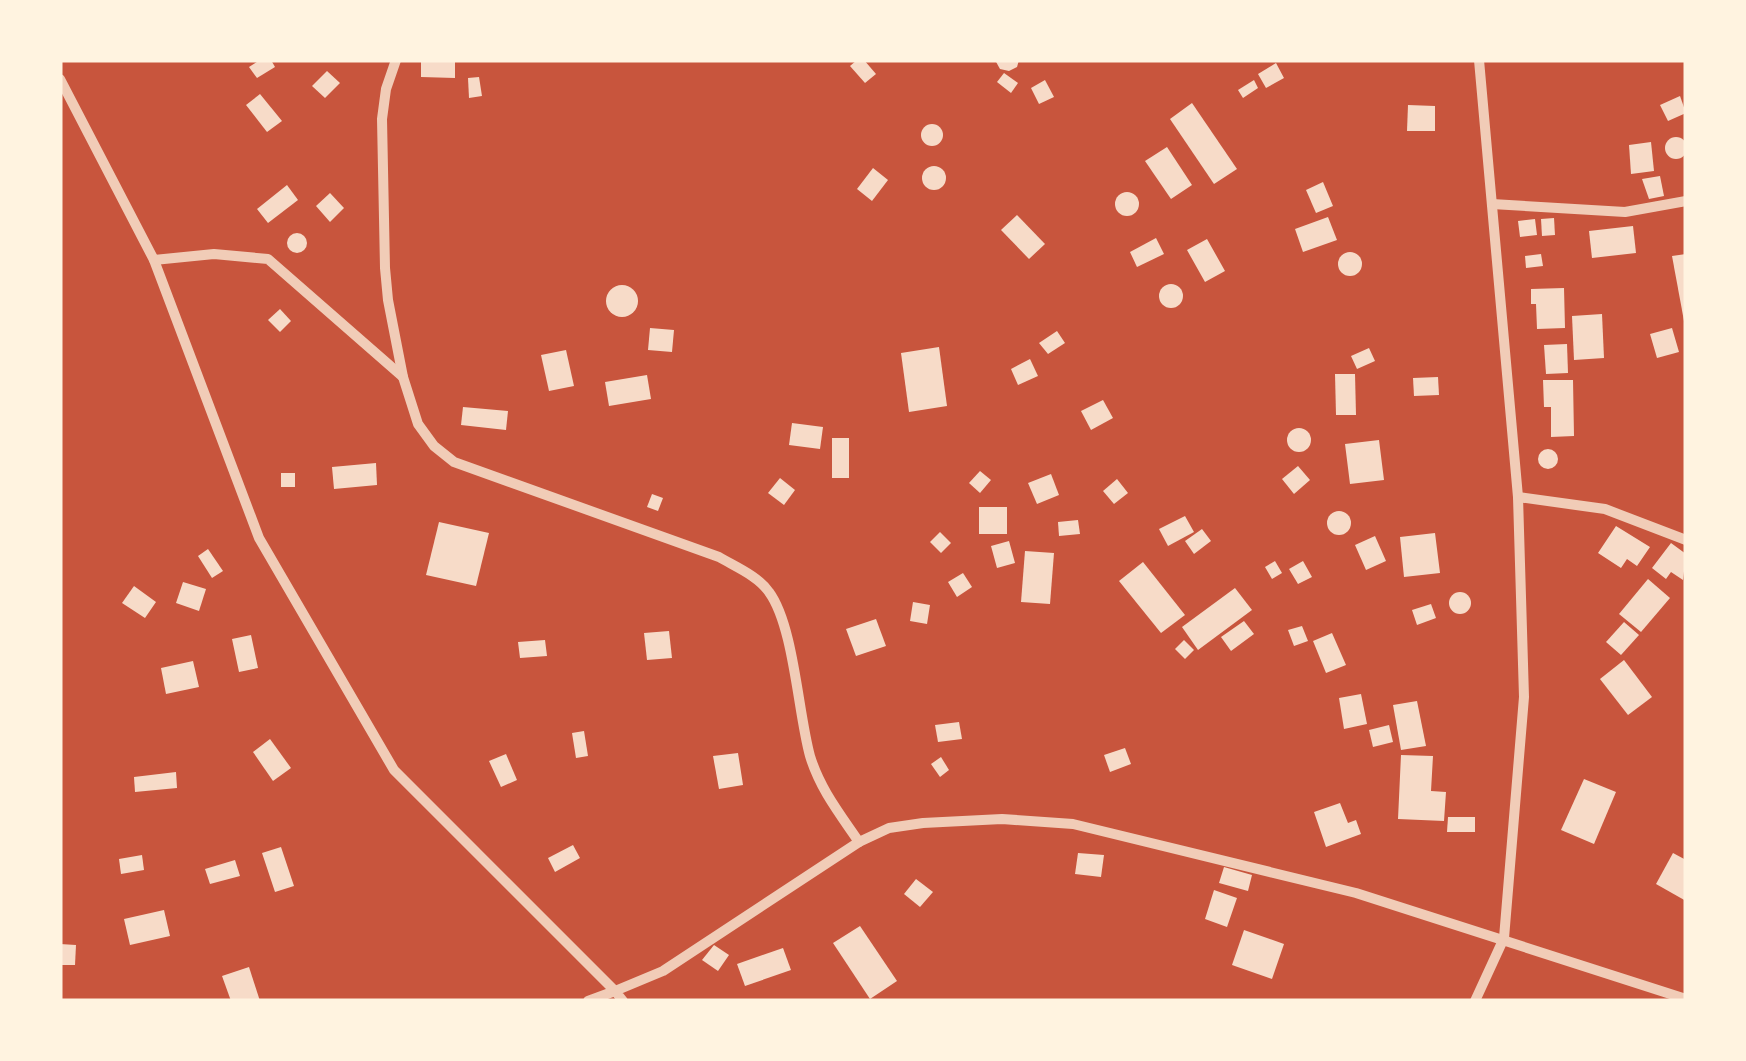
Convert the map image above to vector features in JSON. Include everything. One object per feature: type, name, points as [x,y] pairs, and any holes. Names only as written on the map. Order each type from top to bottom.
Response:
[{"type":"street","points":[[396,60],[386,89],[382,119],[384,268],[403,377],[418,424],[434,446],[454,462],[720,557],[769,591],[781,617],[810,754],[821,786],[860,842]]},
{"type":"street","points":[[1476,1001],[1504,938],[1524,697],[1518,497],[1479,60]]},
{"type":"street","points":[[60,80],[154,260],[259,538],[394,770],[619,996]]},
{"type":"street","points":[[1492,204],[1625,212],[1686,201]]},
{"type":"street","points":[[154,260],[214,254],[268,259],[403,377]]},
{"type":"street","points":[[1518,497],[1605,510],[1686,540]]},
{"type":"street","points":[[588,1001],[619,996],[860,842],[889,828],[1002,819],[1073,824],[1356,893],[1686,999]]},
{"type":"building","points":[[260,60],[271,60],[275,67],[257,78],[249,67]]},
{"type":"building","points":[[421,60],[455,60],[455,78],[421,77]]},
{"type":"building","points":[[864,60],[876,74],[865,83],[850,66]]},
{"type":"building","points":[[995,60],[1019,60],[1017,67],[1009,71],[1000,69]]},
{"type":"building","points":[[1276,63],[1284,78],[1266,88],[1258,74]]},
{"type":"building","points":[[327,71],[340,83],[325,98],[312,86]]},
{"type":"building","points":[[1004,73],[1018,83],[1011,93],[997,82]]},
{"type":"building","points":[[479,77],[482,96],[469,98],[468,78]]},
{"type":"building","points":[[1045,80],[1054,97],[1039,104],[1031,88]]},
{"type":"building","points":[[1254,80],[1258,88],[1243,98],[1238,90]]},
{"type":"building","points":[[260,94],[282,121],[267,132],[246,105]]},
{"type":"building","points":[[1680,96],[1686,113],[1668,121],[1660,105]]},
{"type":"building","points":[[1192,103],[1237,169],[1214,184],[1170,119]]},
{"type":"building","points":[[1408,105],[1435,106],[1435,131],[1407,131]]},
{"type":"building","points":[[932,124],[940,127],[940,143],[932,146],[924,143],[921,135],[924,127]]},
{"type":"building","points":[[1676,137],[1684,140],[1684,156],[1676,159],[1668,156],[1665,148],[1668,140]]},
{"type":"building","points":[[1651,142],[1654,171],[1631,174],[1629,145]]},
{"type":"building","points":[[1167,147],[1192,185],[1171,199],[1145,161]]},
{"type":"building","points":[[934,166],[946,178],[934,190],[922,178]]},
{"type":"building","points":[[873,168],[888,180],[872,201],[857,189]]},
{"type":"building","points":[[1660,176],[1664,196],[1649,199],[1642,179]]},
{"type":"building","points":[[1323,182],[1333,206],[1316,213],[1306,190]]},
{"type":"building","points":[[287,185],[298,200],[268,223],[257,209]]},
{"type":"building","points":[[1127,192],[1139,204],[1127,216],[1115,204]]},
{"type":"building","points":[[330,193],[344,208],[330,222],[316,206]]},
{"type":"building","points":[[1017,215],[1045,244],[1029,259],[1001,230]]},
{"type":"building","points":[[1328,217],[1337,240],[1303,252],[1295,229]]},
{"type":"building","points":[[1554,218],[1555,235],[1542,236],[1541,219]]},
{"type":"building","points":[[1535,219],[1537,235],[1520,237],[1518,221]]},
{"type":"building","points":[[1633,226],[1636,253],[1592,258],[1589,231]]},
{"type":"building","points":[[297,233],[307,243],[297,253],[287,243]]},
{"type":"building","points":[[1156,238],[1164,254],[1137,267],[1130,252]]},
{"type":"building","points":[[1207,239],[1225,271],[1205,282],[1187,250]]},
{"type":"building","points":[[1350,252],[1359,255],[1359,273],[1350,276],[1341,273],[1338,264],[1341,255]]},
{"type":"building","points":[[1541,254],[1543,266],[1526,268],[1525,256]]},
{"type":"building","points":[[1686,254],[1686,321],[1684,321],[1672,256]]},
{"type":"building","points":[[1171,284],[1183,296],[1171,308],[1159,296]]},
{"type":"building","points":[[622,285],[633,290],[638,301],[633,312],[622,317],[611,312],[606,301],[611,290]]},
{"type":"building","points":[[1564,288],[1565,328],[1537,329],[1531,289]]},
{"type":"building","points":[[280,309],[291,321],[280,332],[268,320]]},
{"type":"building","points":[[1602,314],[1604,358],[1574,360],[1572,316]]},
{"type":"building","points":[[650,328],[674,330],[672,352],[648,350]]},
{"type":"building","points":[[1672,328],[1679,352],[1657,358],[1650,334]]},
{"type":"building","points":[[1057,331],[1065,343],[1048,354],[1039,343]]},
{"type":"building","points":[[1567,344],[1568,373],[1546,374],[1544,345]]},
{"type":"building","points":[[939,347],[947,406],[909,412],[901,353]]},
{"type":"building","points":[[1369,348],[1375,361],[1357,369],[1351,356]]},
{"type":"building","points":[[566,350],[574,386],[549,391],[541,355]]},
{"type":"building","points":[[1030,359],[1038,376],[1018,385],[1011,369]]},
{"type":"building","points":[[1335,374],[1355,374],[1356,415],[1336,415]]},
{"type":"building","points":[[647,375],[651,399],[609,406],[605,382]]},
{"type":"building","points":[[1438,377],[1439,395],[1414,396],[1413,378]]},
{"type":"building","points":[[1543,380],[1573,380],[1574,436],[1551,437],[1551,407],[1544,407]]},
{"type":"building","points":[[1103,400],[1113,418],[1091,430],[1081,411]]},
{"type":"building","points":[[463,407],[508,411],[506,430],[461,425]]},
{"type":"building","points":[[792,423],[823,427],[820,449],[789,445]]},
{"type":"building","points":[[1299,428],[1311,440],[1299,452],[1287,440]]},
{"type":"building","points":[[832,438],[849,438],[849,478],[832,478]]},
{"type":"building","points":[[1379,440],[1384,480],[1350,484],[1345,444]]},
{"type":"building","points":[[1548,449],[1558,459],[1548,469],[1538,459]]},
{"type":"building","points":[[376,463],[377,485],[334,489],[332,467]]},
{"type":"building","points":[[1298,466],[1310,480],[1294,494],[1282,479]]},
{"type":"building","points":[[980,471],[991,480],[980,493],[969,483]]},
{"type":"building","points":[[281,473],[295,473],[295,487],[281,487]]},
{"type":"building","points":[[1051,474],[1059,495],[1037,504],[1028,483]]},
{"type":"building","points":[[780,478],[795,490],[784,505],[768,493]]},
{"type":"building","points":[[1117,479],[1128,493],[1114,504],[1103,491]]},
{"type":"building","points":[[652,494],[663,498],[658,511],[647,507]]},
{"type":"building","points":[[979,507],[1007,507],[1007,534],[979,534]]},
{"type":"building","points":[[1339,511],[1351,523],[1339,535],[1327,523]]},
{"type":"building","points":[[1185,516],[1194,532],[1168,546],[1159,529]]},
{"type":"building","points":[[1078,520],[1080,534],[1059,536],[1058,522]]},
{"type":"building","points":[[439,522],[489,533],[476,586],[426,575]]},
{"type":"building","points":[[1616,526],[1650,547],[1637,566],[1627,559],[1621,568],[1598,553]]},
{"type":"building","points":[[1202,529],[1211,541],[1194,554],[1185,541]]},
{"type":"building","points":[[940,532],[951,543],[941,553],[930,542]]},
{"type":"building","points":[[1435,533],[1440,573],[1404,577],[1400,537]]},
{"type":"building","points":[[1375,536],[1386,561],[1366,570],[1355,545]]},
{"type":"building","points":[[1009,541],[1015,563],[997,568],[991,546]]},
{"type":"building","points":[[1671,543],[1686,554],[1683,580],[1671,572],[1666,579],[1652,568]]},
{"type":"building","points":[[208,549],[223,571],[212,578],[198,556]]},
{"type":"building","points":[[1025,551],[1054,553],[1050,604],[1021,602]]},
{"type":"building","points":[[1275,561],[1282,573],[1272,579],[1265,567]]},
{"type":"building","points":[[1303,561],[1312,577],[1298,584],[1289,569]]},
{"type":"building","points":[[1143,562],[1185,615],[1161,633],[1119,581]]},
{"type":"building","points":[[963,573],[972,587],[957,597],[948,582]]},
{"type":"building","points":[[1648,579],[1670,598],[1641,632],[1619,614]]},
{"type":"building","points":[[183,582],[206,589],[199,611],[176,603]]},
{"type":"building","points":[[134,586],[156,602],[145,618],[122,603]]},
{"type":"building","points":[[1235,588],[1252,610],[1198,650],[1182,627]]},
{"type":"building","points":[[1460,592],[1468,595],[1468,611],[1460,614],[1452,611],[1449,603],[1452,595]]},
{"type":"building","points":[[913,602],[930,605],[927,624],[910,621]]},
{"type":"building","points":[[1431,604],[1436,618],[1417,625],[1412,610]]},
{"type":"building","points":[[876,619],[886,646],[856,656],[846,629]]},
{"type":"building","points":[[1244,621],[1254,634],[1231,651],[1221,637]]},
{"type":"building","points":[[1624,622],[1639,635],[1621,655],[1606,642]]},
{"type":"building","points":[[1302,626],[1308,641],[1294,646],[1288,630]]},
{"type":"building","points":[[669,631],[672,658],[647,660],[644,633]]},
{"type":"building","points":[[1332,633],[1346,665],[1326,673],[1313,641]]},
{"type":"building","points":[[251,635],[258,668],[239,672],[232,639]]},
{"type":"building","points":[[545,640],[547,656],[520,658],[518,642]]},
{"type":"building","points":[[1184,640],[1194,650],[1185,659],[1175,649]]},
{"type":"building","points":[[1624,660],[1652,697],[1628,715],[1600,679]]},
{"type":"building","points":[[193,661],[199,687],[166,694],[161,668]]},
{"type":"building","points":[[1361,694],[1367,724],[1344,729],[1339,698]]},
{"type":"building","points":[[1417,701],[1426,746],[1401,750],[1393,705]]},
{"type":"building","points":[[959,722],[962,739],[938,742],[935,725]]},
{"type":"building","points":[[1389,725],[1393,742],[1373,747],[1369,730]]},
{"type":"building","points":[[584,731],[588,756],[576,758],[572,733]]},
{"type":"building","points":[[270,739],[291,768],[273,781],[253,752]]},
{"type":"building","points":[[1125,748],[1131,764],[1110,772],[1104,755]]},
{"type":"building","points":[[738,753],[743,785],[719,789],[713,756]]},
{"type":"building","points":[[506,754],[517,780],[501,787],[489,761]]},
{"type":"building","points":[[1401,755],[1433,756],[1431,791],[1446,792],[1444,821],[1398,819]]},
{"type":"building","points":[[941,757],[949,770],[940,777],[931,764]]},
{"type":"building","points":[[176,772],[177,788],[135,792],[134,777]]},
{"type":"building","points":[[1584,779],[1616,792],[1594,844],[1561,830]]},
{"type":"building","points":[[1340,803],[1348,823],[1356,820],[1361,834],[1326,847],[1314,812]]},
{"type":"building","points":[[1448,817],[1475,817],[1475,832],[1447,832]]},
{"type":"building","points":[[573,845],[580,858],[555,872],[548,858]]},
{"type":"building","points":[[281,847],[294,886],[275,892],[262,853]]},
{"type":"building","points":[[1078,853],[1104,855],[1101,877],[1075,874]]},
{"type":"building","points":[[1673,853],[1686,860],[1686,901],[1656,884]]},
{"type":"building","points":[[142,855],[144,870],[121,874],[119,859]]},
{"type":"building","points":[[235,860],[240,876],[210,884],[205,869]]},
{"type":"building","points":[[1224,867],[1252,875],[1248,891],[1219,883]]},
{"type":"building","points":[[916,879],[933,892],[920,907],[904,894]]},
{"type":"building","points":[[1214,890],[1237,898],[1227,927],[1205,919]]},
{"type":"building","points":[[164,910],[170,936],[130,945],[124,919]]},
{"type":"building","points":[[860,926],[897,981],[870,999],[833,943]]},
{"type":"building","points":[[1244,930],[1284,944],[1272,979],[1232,965]]},
{"type":"building","points":[[60,944],[76,945],[75,965],[60,965]]},
{"type":"building","points":[[714,945],[729,955],[718,971],[702,960]]},
{"type":"building","points":[[783,948],[791,970],[745,986],[737,964]]},
{"type":"building","points":[[249,967],[260,1001],[231,1001],[222,976]]}]
